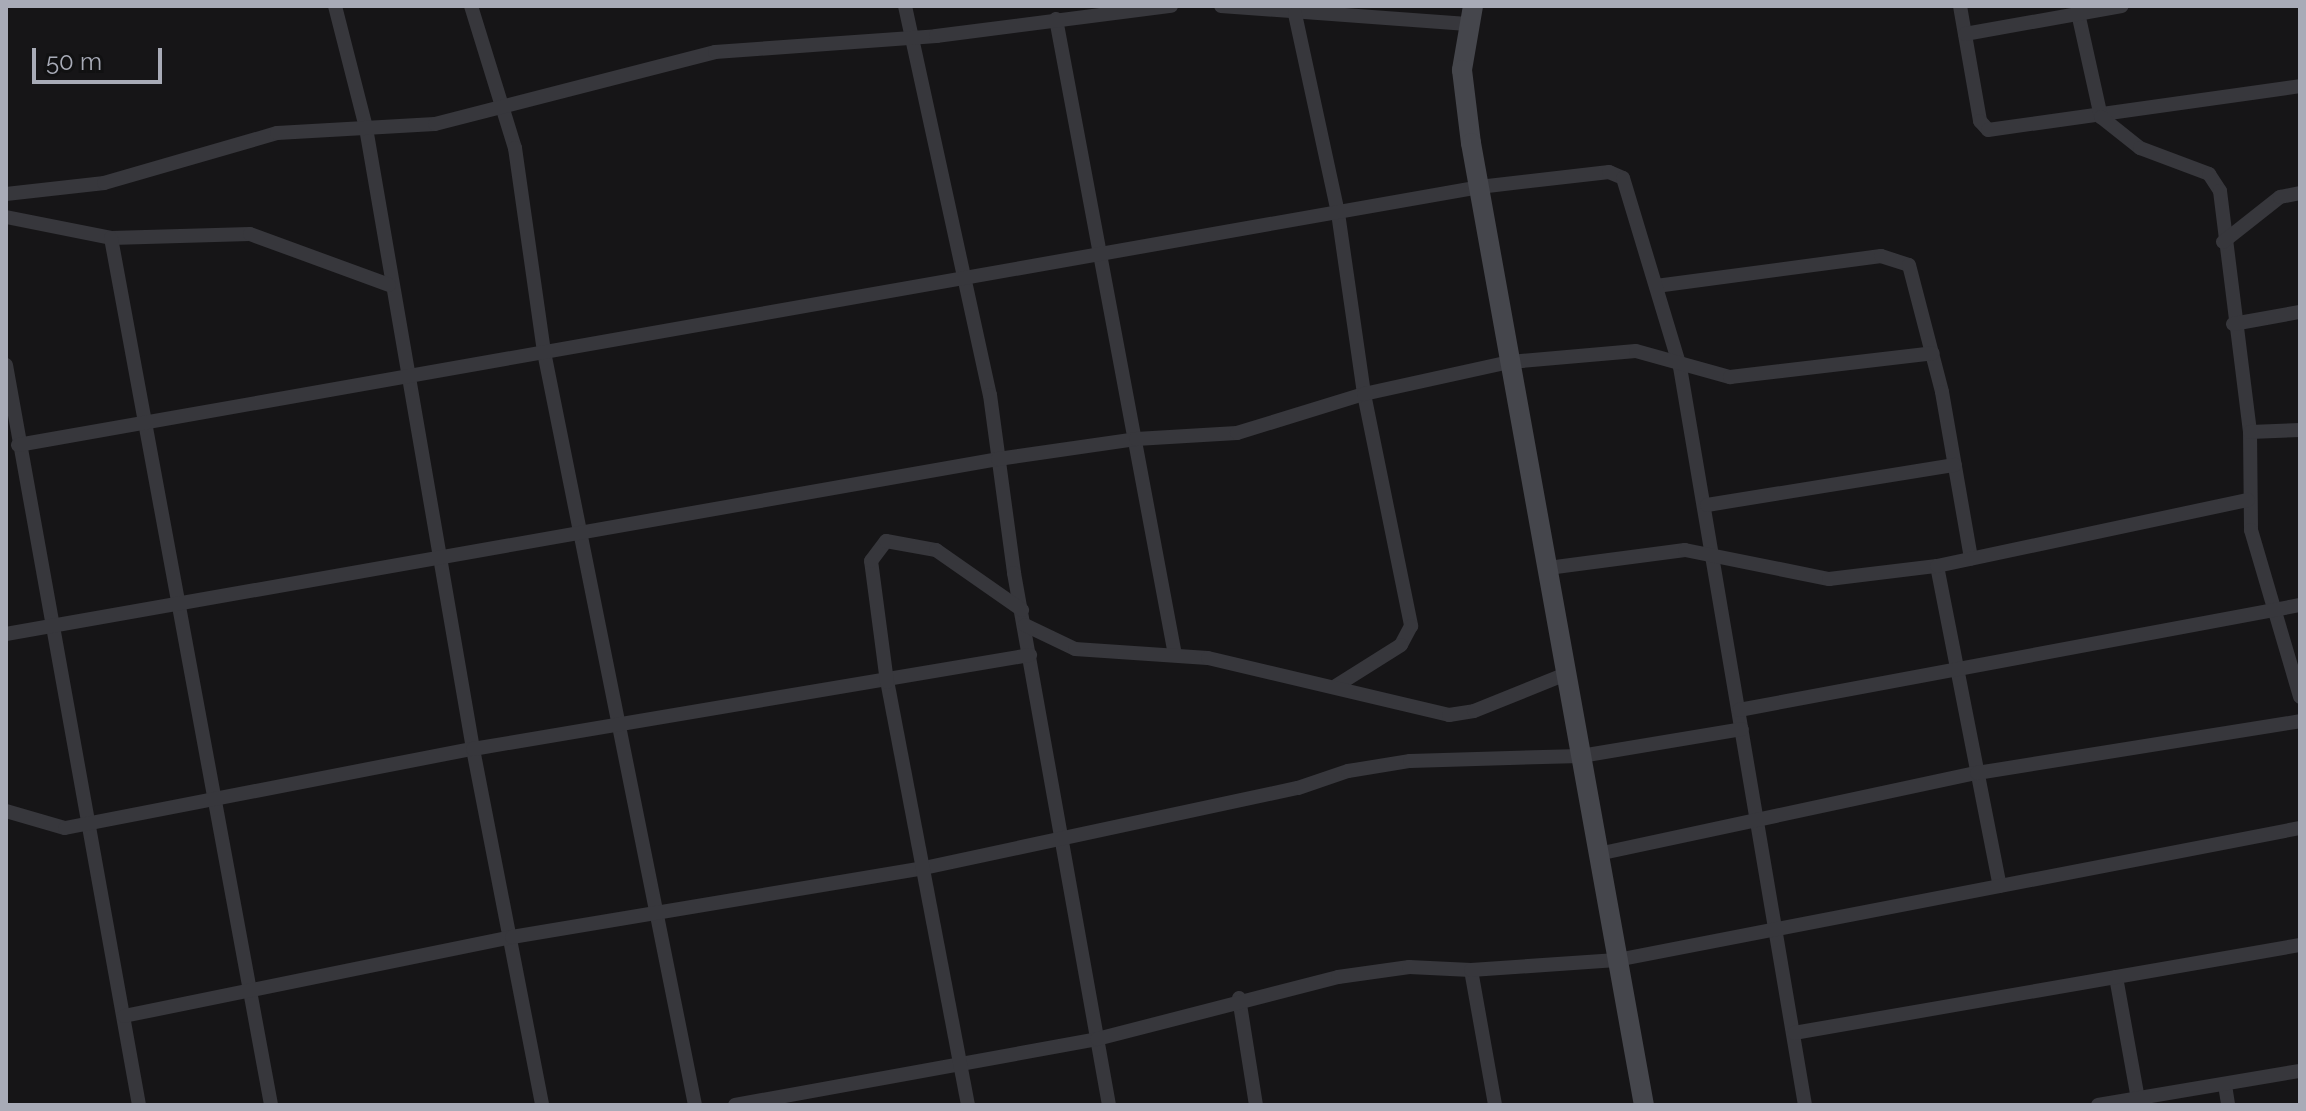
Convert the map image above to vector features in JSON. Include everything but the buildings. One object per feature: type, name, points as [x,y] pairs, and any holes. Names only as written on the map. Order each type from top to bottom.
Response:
[{"type":"street","points":[[335,6],[366,128],[389,285],[473,749],[512,937],[542,1105]]},
{"type":"street","points":[[471,6],[505,106],[544,352],[660,910],[695,1105]]},
{"type":"street","points":[[905,6],[909,38],[967,279],[1109,1105]]},
{"type":"street","points":[[6,194],[104,183],[277,133],[435,124],[715,52],[909,38],[1171,6]]},
{"type":"street","points":[[1221,6],[1295,14],[1470,15],[1462,70],[1479,187],[1644,1105]]},
{"type":"street","points":[[1960,6],[1980,121],[1988,130],[2101,117],[2300,86]]},
{"type":"street","points":[[1965,34],[2122,6]]},
{"type":"street","points":[[2078,13],[2101,117],[2140,148],[2215,180],[2250,432],[2248,500],[2260,566],[2279,609],[2300,697]]},
{"type":"street","points":[[1295,14],[1338,213],[1364,394],[1411,626],[1401,645],[1336,686]]},
{"type":"street","points":[[1056,19],[1103,255],[1175,655]]},
{"type":"street","points":[[18,445],[1479,187],[1595,171],[1623,178],[1680,367],[1715,552],[1805,1105]]},
{"type":"street","points":[[2223,242],[2280,197],[2300,193]]},
{"type":"street","points":[[6,217],[111,238],[250,234],[389,285]]},
{"type":"street","points":[[111,238],[271,1105]]},
{"type":"street","points":[[1656,286],[1898,257],[1909,265],[1933,353],[1971,559]]},
{"type":"street","points":[[2233,324],[2300,312]]},
{"type":"street","points":[[6,634],[178,601],[998,459],[1136,439],[1237,433],[1364,394],[1510,362],[1636,351],[1680,367],[1730,377],[1933,353]]},
{"type":"street","points":[[6,365],[139,1105]]},
{"type":"street","points":[[2250,432],[2300,430]]},
{"type":"street","points":[[1707,505],[1955,465]]},
{"type":"street","points":[[1548,568],[1715,552],[1829,579],[1937,566],[2248,500]]},
{"type":"street","points":[[968,1105],[887,682],[871,580],[871,561],[886,541],[955,559],[1024,618],[1075,649],[1175,655],[1336,686],[1410,710],[1449,715],[1486,707],[1566,674]]},
{"type":"street","points":[[1937,566],[1955,671],[2000,886]]},
{"type":"street","points":[[1739,710],[2300,605]]},
{"type":"street","points":[[6,811],[36,825],[90,825],[473,749],[887,682],[1030,655]]},
{"type":"street","points":[[1598,854],[1977,773],[2300,721]]},
{"type":"street","points":[[124,1016],[512,937],[924,868],[1410,761],[1581,756],[1742,729]]},
{"type":"street","points":[[735,1105],[1097,1039],[1239,998],[1409,967],[1471,970],[1617,960],[2300,828]]},
{"type":"street","points":[[1794,1033],[2300,945]]},
{"type":"street","points":[[1471,970],[1495,1105]]},
{"type":"street","points":[[2116,977],[2138,1099]]},
{"type":"street","points":[[1239,998],[1256,1105]]},
{"type":"street","points":[[2098,1105],[2300,1071]]},
{"type":"street","points":[[2225,1085],[2228,1105]]}]
